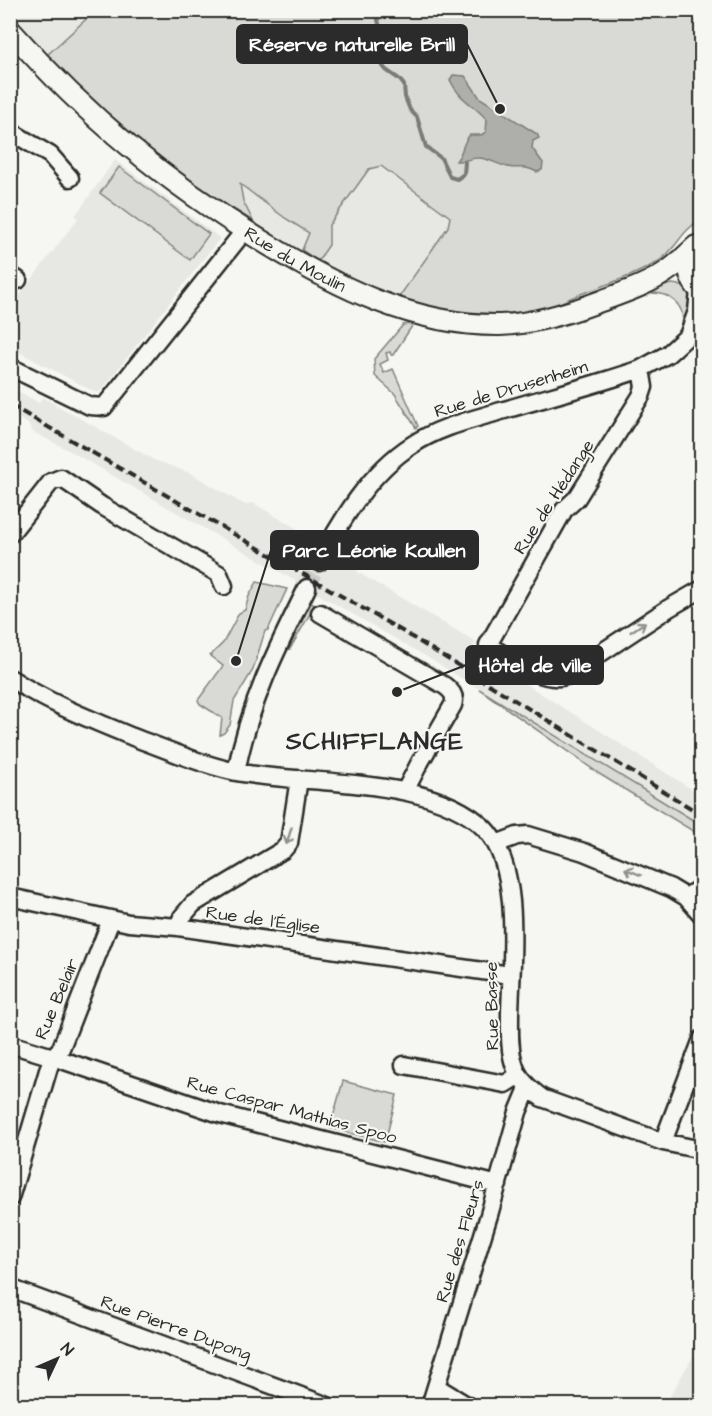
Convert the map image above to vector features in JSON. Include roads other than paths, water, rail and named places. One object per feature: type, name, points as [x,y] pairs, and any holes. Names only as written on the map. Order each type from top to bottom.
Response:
[{"type":"main road","name":"Rue du Moulin","points":[[11,31],[82,105],[165,176],[245,230],[332,282],[395,308],[455,321],[500,325],[546,319],[644,285]]},
{"type":"main road","points":[[644,285],[670,269],[698,244]]},
{"type":"main road","points":[[698,244],[688,265],[698,289]]},
{"type":"main road","points":[[644,285],[673,280],[698,289]]},
{"type":"street","points":[[10,131],[50,155],[70,178]]},
{"type":"street","points":[[10,367],[81,402],[99,408],[110,401],[245,230]]},
{"type":"street","points":[[689,334],[697,311],[698,289]]},
{"type":"street","name":"Rue de Drusenheim","points":[[319,562],[363,492],[386,465],[412,445],[448,427],[641,369],[668,354],[702,323]]},
{"type":"street","name":"Rue de Hédange","points":[[641,369],[644,387],[641,396],[577,498],[564,510],[488,645],[548,677],[566,676],[702,589]]},
{"type":"street","points":[[10,534],[51,482],[57,478],[65,480],[102,506],[219,574],[224,586]]},
{"type":"street","points":[[236,772],[249,718],[262,681],[307,588]]},
{"type":"street","points":[[320,613],[445,686],[453,694],[453,705],[405,791]]},
{"type":"street","points":[[10,678],[112,729],[211,766],[236,772],[405,791],[433,798],[456,808],[485,829],[496,844],[517,836],[528,835],[584,852],[671,888],[686,897],[702,915]]},
{"type":"street","points":[[178,927],[182,917],[193,904],[283,850],[289,843],[299,779]]},
{"type":"street","name":"Rue Basse","points":[[496,844],[506,865],[510,896],[510,1043],[514,1065],[524,1082]]},
{"type":"street","points":[[686,897],[702,887]]},
{"type":"street","name":"Rue de l'Église","points":[[10,897],[142,925],[178,927],[510,975]]},
{"type":"street","name":"Rue Belair","points":[[10,1198],[54,1057],[61,1048],[111,920]]},
{"type":"street","points":[[663,1142],[702,1039]]},
{"type":"street","name":"Rue Caspar Mathias Spoo","points":[[10,1044],[220,1114],[498,1185]]},
{"type":"street","points":[[404,1065],[505,1084],[524,1082],[542,1098],[663,1142],[702,1150]]},
{"type":"street","name":"Rue des Fleurs","points":[[430,1406],[498,1185],[524,1082]]},
{"type":"street","name":"Rue Pierre Dupong","points":[[10,1288],[328,1406]]},
{"type":"street","points":[[437,1387],[468,1406]]},
{"type":"waterway","points":[[376,10],[380,29],[376,46],[378,60],[404,85],[405,97],[410,110],[417,117],[426,147],[441,158],[450,177],[457,179],[464,174],[465,162]]},
{"type":"tunnel","points":[[307,588],[319,562]]},
{"type":"railway","points":[[10,405],[402,631],[702,815]]},
{"type":"place","name":"Réserve naturelle Brill","points":[[500,109]]},
{"type":"place","name":"Parc Léonie Koullen","points":[[236,661]]},
{"type":"place","name":"Hôtel de ville","points":[[397,692]]},
{"type":"district","name":"SCHIFFLANGE","points":[[375,742]]}]
